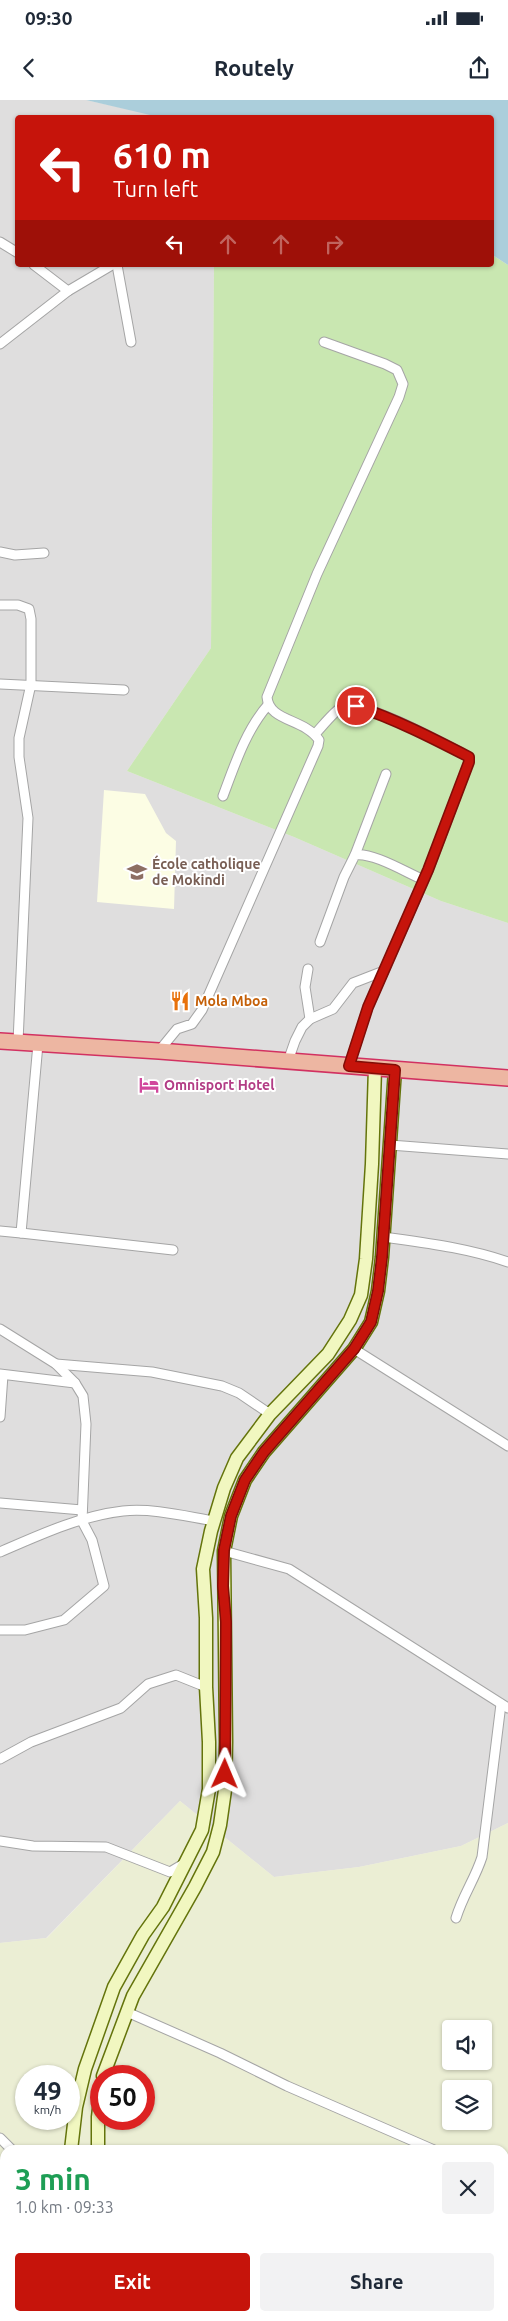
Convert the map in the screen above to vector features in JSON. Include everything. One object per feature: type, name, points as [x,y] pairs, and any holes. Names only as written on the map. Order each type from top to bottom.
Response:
[{"type":"highway","points":[[0,1041],[159,1051],[508,1078]]},
{"type":"main road","points":[[71,2145],[76,2107],[85,2069],[114,1987],[188,1861],[202,1830],[209,1789],[206,1618],[203,1570],[214,1521],[237,1458],[270,1414],[328,1354],[350,1320],[361,1295],[366,1259],[371,1181],[375,1068]]},
{"type":"main road","points":[[108,2065],[132,1996],[213,1852],[220,1826],[225,1790],[226,1742],[224,1550],[231,1516],[245,1480],[264,1452],[354,1349],[371,1322],[378,1291],[384,1237],[395,1070]]},
{"type":"main road","points":[[98,2130],[98,2145]]},
{"type":"street","points":[[0,242],[15,251]]},
{"type":"street","points":[[37,267],[68,291]]},
{"type":"street","points":[[0,344],[68,291],[109,267]]},
{"type":"street","points":[[117,267],[131,342]]},
{"type":"street","points":[[159,1051],[177,1029],[192,1024],[202,1010],[318,746],[319,740],[305,726],[273,712],[268,705],[268,696],[313,583],[399,397],[403,384],[397,370],[324,342]]},
{"type":"street","points":[[0,552],[15,555],[44,553]]},
{"type":"street","points":[[0,605],[18,605],[29,609],[31,684],[19,747],[20,780],[28,818],[18,1042]]},
{"type":"street","points":[[0,684],[124,690]]},
{"type":"street","points":[[223,796],[236,761],[253,726],[268,705]]},
{"type":"street","points":[[315,734],[342,707],[356,706],[382,715],[469,757],[458,794],[424,880],[368,1007],[349,1066]]},
{"type":"street","points":[[320,942],[337,894],[355,855],[386,774]]},
{"type":"street","points":[[355,855],[361,854],[376,859],[424,880]]},
{"type":"street","points":[[308,969],[305,987],[310,1019]]},
{"type":"street","points":[[288,1061],[294,1041],[302,1027],[310,1019],[333,1009],[353,984],[384,972]]},
{"type":"street","points":[[21,1234],[38,1044]]},
{"type":"street","points":[[390,1145],[508,1154]]},
{"type":"street","points":[[0,1231],[174,1250]]},
{"type":"street","points":[[384,1237],[443,1245],[486,1254],[508,1261]]},
{"type":"street","points":[[0,1329],[56,1364],[75,1383],[83,1396],[86,1424],[82,1521],[92,1540],[104,1586],[64,1620],[25,1630],[0,1630]]},
{"type":"street","points":[[354,1349],[508,1446]]},
{"type":"street","points":[[56,1364],[152,1372],[222,1386],[239,1393],[270,1414]]},
{"type":"street","points":[[0,1417],[1,1375],[75,1383]]},
{"type":"street","points":[[0,1503],[82,1510]]},
{"type":"street","points":[[0,1552],[56,1527],[123,1511],[164,1513],[214,1521]]},
{"type":"street","points":[[224,1550],[289,1569],[504,1706],[482,1857],[476,1874],[463,1895],[456,1918]]},
{"type":"street","points":[[0,1759],[31,1742],[121,1708],[148,1684],[176,1675],[206,1687]]},
{"type":"street","points":[[0,1841],[33,1846],[106,1847],[170,1872],[188,1861]]},
{"type":"street","points":[[126,2012],[287,2086],[423,2145]]},
{"type":"shaded area","points":[[0,100],[86,100],[154,115],[15,115],[15,267],[214,267],[211,648],[127,771],[294,837],[441,901],[508,923],[508,1823],[461,1846],[359,1867],[274,1877],[180,1801],[46,1938],[0,1943]]},
{"type":"shaded area","name":"École catholique de Mokindi","points":[[104,790],[145,794],[166,833],[176,841],[174,909],[97,902]]},
{"type":"shaded area","points":[[180,1801],[274,1877],[359,1867],[461,1846],[508,1823],[508,2145],[0,2145],[0,1943],[47,1938]]},
{"type":"green space","points":[[494,256],[508,265],[508,923],[441,901],[294,837],[127,771],[211,648],[214,267],[494,267]]},
{"type":"water","points":[[86,100],[508,100],[508,265],[494,256],[494,115],[150,115]]},
{"type":"place","name":"École catholique de Mokindi","points":[[137,872]]},
{"type":"place","name":"Mola Mboa","points":[[180,1001]]},
{"type":"place","name":"Omnisport Hotel","points":[[149,1085]]},
{"type":"route","points":[[225,1774],[226,1622],[223,1586],[224,1550],[231,1516],[245,1480],[264,1452],[324,1381],[354,1349],[371,1322],[378,1291],[387,1208],[395,1070],[349,1066],[368,1007],[428,870],[469,762],[469,757],[430,737],[382,715],[356,706]]}]
